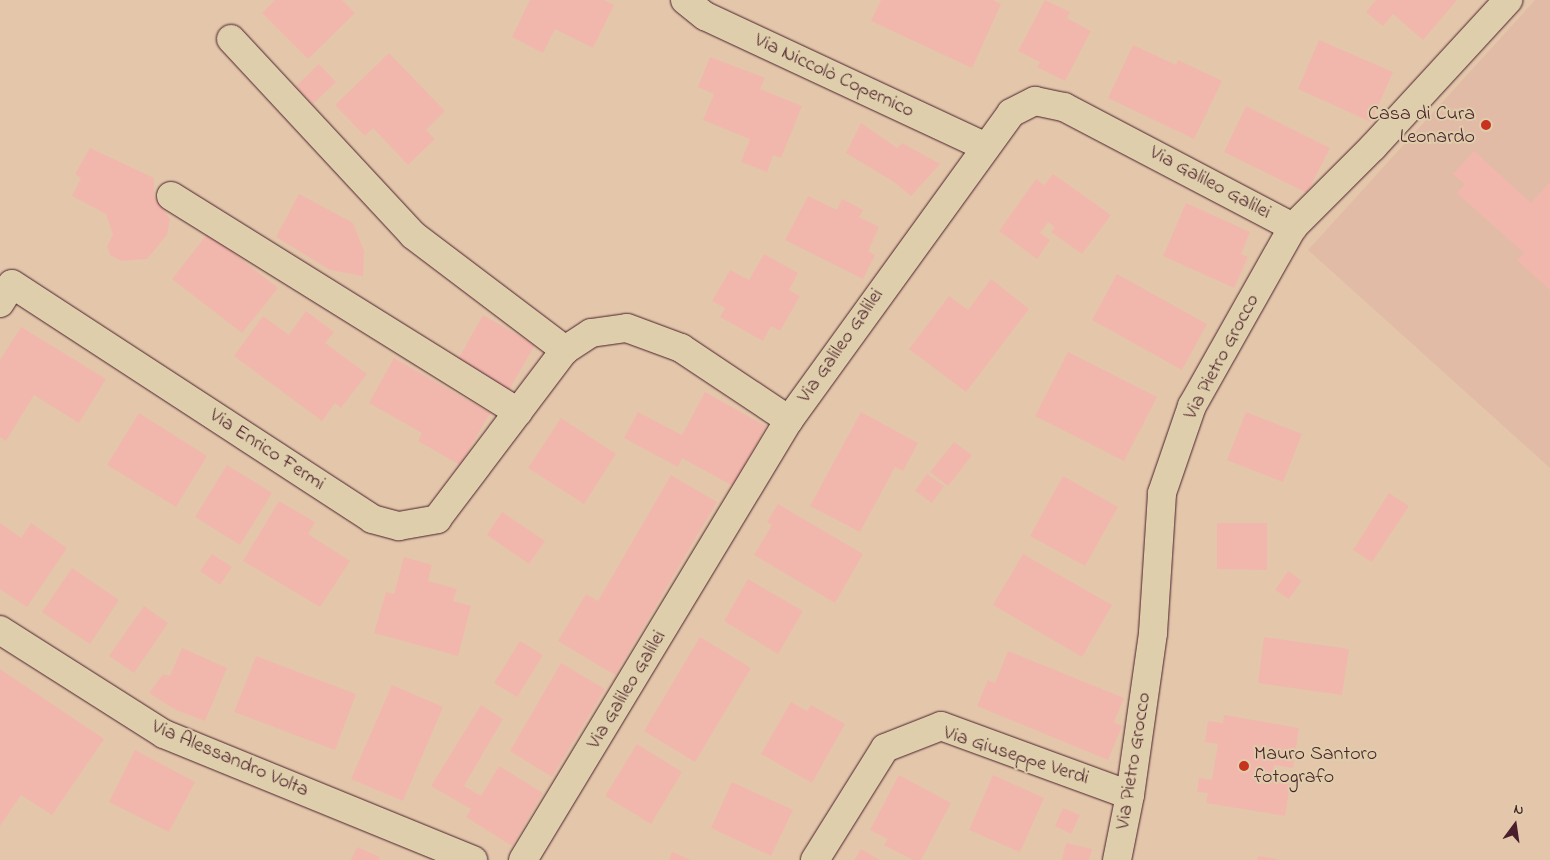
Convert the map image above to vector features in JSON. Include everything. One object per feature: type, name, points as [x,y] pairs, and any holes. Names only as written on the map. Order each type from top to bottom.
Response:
[{"type":"street","name":"Via Niccolò Copernico","points":[[685,0],[705,16],[986,147]]},
{"type":"street","name":"Via Pietro Grocco","points":[[1117,860],[1130,795],[1154,633],[1162,493],[1192,406],[1293,227],[1373,148],[1508,0]]},
{"type":"street","points":[[231,39],[413,235],[565,350]]},
{"type":"street","name":"Via Galileo Galilei","points":[[523,860],[789,420],[1011,113],[1035,101],[1064,107],[1293,227]]},
{"type":"street","points":[[171,196],[518,412]]},
{"type":"street","name":"Via Enrico Fermi","points":[[0,303],[12,284],[372,519],[399,526],[437,519],[565,350],[590,333],[627,328],[680,348],[789,420]]},
{"type":"street","name":"Via Alessandro Volta","points":[[0,630],[164,734],[474,860]]},
{"type":"street","name":"Via Giuseppe Verdi","points":[[815,860],[886,748],[941,726],[1130,795]]},
{"type":"shaded area","name":"Casa di Cura Leonardo","points":[[1535,0],[1550,0],[1550,468],[1308,250]]},
{"type":"building","points":[[275,0],[342,0],[355,13],[308,59],[262,13]]},
{"type":"building","points":[[530,0],[604,0],[614,5],[593,48],[555,29],[543,53],[512,37]]},
{"type":"building","points":[[881,0],[993,0],[1001,4],[972,68],[871,21]]},
{"type":"building","points":[[1045,0],[1070,12],[1067,18],[1091,31],[1065,81],[1037,67],[1040,62],[1018,51]]},
{"type":"building","points":[[1376,0],[1457,0],[1423,40],[1393,14],[1383,26],[1366,12]]},
{"type":"building","points":[[1319,40],[1393,72],[1371,122],[1298,89]]},
{"type":"building","points":[[1133,45],[1176,65],[1178,60],[1222,81],[1194,139],[1108,98]]},
{"type":"building","points":[[389,53],[445,111],[426,130],[435,139],[408,165],[373,128],[365,136],[335,105]]},
{"type":"building","points":[[710,57],[765,78],[760,89],[802,106],[781,158],[773,155],[767,172],[741,162],[750,139],[703,120],[714,94],[698,87]]},
{"type":"building","points":[[319,64],[336,82],[313,104],[296,86]]},
{"type":"building","points":[[1246,106],[1330,148],[1307,193],[1224,152]]},
{"type":"building","points":[[861,123],[897,148],[902,143],[940,164],[911,196],[894,182],[846,153]]},
{"type":"building","points":[[90,148],[154,178],[154,196],[170,219],[167,235],[147,259],[122,261],[110,255],[107,246],[113,235],[106,214],[72,196],[81,178],[75,174]]},
{"type":"building","points":[[1474,151],[1531,203],[1550,182],[1550,290],[1517,260],[1524,253],[1457,193],[1465,184],[1453,174]]},
{"type":"building","points":[[1053,174],[1111,215],[1082,254],[1051,232],[1055,227],[1048,222],[1040,233],[1050,240],[1037,259],[999,231],[1036,179],[1044,185]]},
{"type":"building","points":[[299,194],[353,223],[364,251],[363,276],[330,270],[276,237]]},
{"type":"building","points":[[808,196],[837,210],[842,199],[863,210],[859,217],[879,227],[868,251],[875,255],[863,279],[785,240]]},
{"type":"building","points":[[1186,203],[1250,232],[1241,254],[1248,257],[1234,288],[1163,256]]},
{"type":"building","points":[[208,233],[278,288],[242,333],[172,279]]},
{"type":"building","points":[[764,254],[798,273],[789,290],[800,296],[780,331],[771,326],[763,341],[720,317],[725,308],[712,301],[730,270],[749,280]]},
{"type":"building","points":[[1117,274],[1207,324],[1182,370],[1092,320]]},
{"type":"building","points":[[991,279],[1029,309],[966,392],[909,349],[949,296],[968,310]]},
{"type":"building","points":[[306,311],[334,332],[325,343],[367,374],[341,408],[335,403],[322,421],[234,356],[263,316],[289,335]]},
{"type":"building","points":[[483,315],[535,345],[507,393],[456,363]]},
{"type":"building","points":[[21,327],[106,379],[79,423],[34,395],[6,441],[0,437],[0,360]]},
{"type":"building","points":[[1068,352],[1157,397],[1124,461],[1035,416]]},
{"type":"building","points":[[394,358],[490,413],[460,465],[418,441],[422,433],[369,403]]},
{"type":"building","points":[[705,392],[766,426],[733,486],[682,458],[678,467],[624,438],[638,412],[682,435]]},
{"type":"building","points":[[861,412],[918,443],[903,471],[895,467],[860,532],[810,506]]},
{"type":"building","points":[[1246,412],[1302,434],[1283,482],[1227,460]]},
{"type":"building","points":[[139,413],[207,456],[176,507],[107,465]]},
{"type":"building","points":[[561,418],[616,454],[584,504],[528,468]]},
{"type":"building","points":[[954,442],[972,455],[948,486],[930,472]]},
{"type":"building","points":[[227,465],[272,493],[240,545],[195,517]]},
{"type":"building","points":[[927,474],[944,486],[932,503],[915,491]]},
{"type":"building","points":[[671,475],[717,502],[615,675],[558,641],[586,594],[598,601]]},
{"type":"building","points":[[1063,476],[1118,507],[1085,566],[1030,536]]},
{"type":"building","points":[[1389,493],[1409,506],[1372,562],[1353,550]]},
{"type":"building","points":[[279,501],[315,522],[308,534],[350,561],[320,607],[243,561]]},
{"type":"building","points":[[778,504],[863,554],[835,603],[754,555],[772,525],[767,522]]},
{"type":"building","points":[[502,512],[545,541],[529,564],[487,535]]},
{"type":"building","points":[[0,523],[21,538],[31,523],[67,548],[27,607],[0,589]]},
{"type":"building","points":[[1217,523],[1267,523],[1267,570],[1217,569]]},
{"type":"building","points":[[212,554],[232,567],[220,585],[200,571]]},
{"type":"building","points":[[1023,554],[1112,605],[1082,657],[993,605]]},
{"type":"building","points":[[404,557],[432,565],[428,581],[457,589],[453,601],[471,606],[458,656],[374,633],[386,592],[394,594]]},
{"type":"building","points":[[72,568],[119,600],[90,644],[42,612]]},
{"type":"building","points":[[1288,571],[1302,581],[1289,599],[1275,590]]},
{"type":"building","points":[[748,579],[803,611],[778,654],[724,621]]},
{"type":"building","points":[[144,606],[168,623],[134,673],[109,656]]},
{"type":"building","points":[[700,637],[751,668],[695,762],[644,731]]},
{"type":"building","points":[[1264,637],[1349,649],[1342,695],[1258,683]]},
{"type":"building","points":[[520,641],[543,655],[517,697],[494,683]]},
{"type":"building","points":[[182,648],[227,668],[205,721],[176,710],[149,693],[163,674],[170,676]]},
{"type":"building","points":[[1008,651],[1124,698],[1114,722],[1122,726],[1108,760],[977,706],[988,680],[995,683]]},
{"type":"building","points":[[256,656],[356,694],[335,750],[234,712]]},
{"type":"building","points":[[561,663],[605,689],[552,777],[510,751]]},
{"type":"building","points":[[0,669],[104,739],[52,815],[21,795],[0,826]]},
{"type":"building","points":[[392,685],[443,707],[403,801],[351,779]]},
{"type":"building","points":[[791,702],[807,711],[811,705],[845,724],[812,783],[761,754]]},
{"type":"building","points":[[481,705],[503,719],[464,786],[481,796],[499,766],[543,793],[512,846],[466,817],[471,809],[431,786]]},
{"type":"building","name":"Mauro Santoro fotografo","points":[[1224,715],[1299,728],[1293,768],[1274,765],[1272,781],[1290,784],[1285,816],[1206,803],[1208,793],[1197,792],[1199,778],[1212,780],[1218,744],[1205,742],[1208,721],[1223,723]]},
{"type":"building","points":[[637,744],[682,772],[651,824],[605,796]]},
{"type":"building","points":[[135,750],[195,782],[169,832],[109,802]]},
{"type":"building","points":[[899,775],[951,803],[921,860],[913,860],[884,845],[888,839],[870,830]]},
{"type":"building","points":[[993,775],[1044,798],[1020,852],[969,830]]},
{"type":"building","points":[[732,782],[793,810],[771,856],[711,828]]},
{"type":"building","points":[[1063,808],[1080,815],[1071,834],[1055,826]]},
{"type":"building","points":[[1066,843],[1092,849],[1089,860],[1062,860]]},
{"type":"building","points":[[357,847],[380,857],[379,860],[351,860]]},
{"type":"building","points":[[861,849],[880,860],[854,860]]},
{"type":"building","points":[[672,852],[691,860],[669,860]]},
{"type":"building","points":[[1258,856],[1278,859],[1278,860],[1257,860]]},
{"type":"place","name":"Casa di Cura Leonardo","points":[[1486,125]]},
{"type":"place","name":"Mauro Santoro fotografo","points":[[1244,766]]}]
